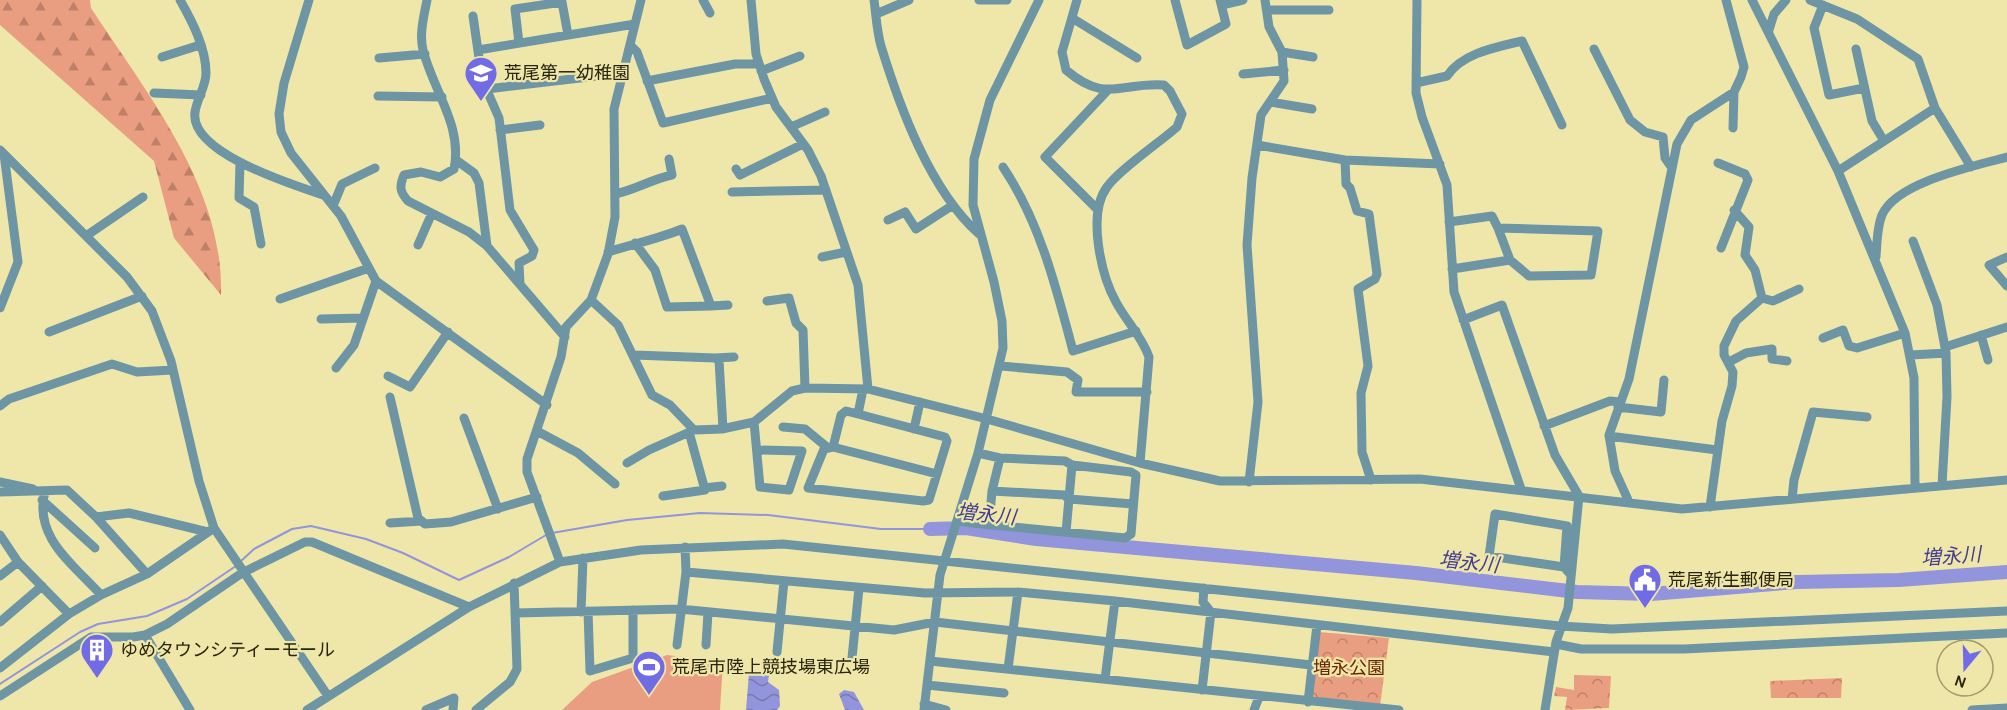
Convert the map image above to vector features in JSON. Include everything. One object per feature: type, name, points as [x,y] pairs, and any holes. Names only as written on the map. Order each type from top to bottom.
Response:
[{"type":"street","points":[[180,0],[200,45],[206,74],[195,113],[202,135],[211,144],[240,162],[323,195]]},
{"type":"street","points":[[309,0],[284,83],[279,114],[281,132],[291,153],[341,216],[376,281],[547,405]]},
{"type":"street","points":[[426,0],[421,33],[425,54],[455,139],[456,160],[454,169],[448,175],[440,177],[411,172],[404,175],[400,184],[401,194],[408,201],[469,232],[487,246],[565,337]]},
{"type":"street","points":[[560,562],[527,472],[527,459],[547,405],[566,327],[591,300],[608,252],[615,217],[614,109],[641,0]]},
{"type":"street","points":[[703,0],[710,13]]},
{"type":"street","points":[[751,0],[760,67],[772,98],[803,144],[826,190],[858,285],[866,389],[858,414]]},
{"type":"street","points":[[874,0],[880,44],[926,162],[962,218],[979,234]]},
{"type":"street","points":[[876,14],[909,0]]},
{"type":"street","points":[[979,0],[1007,0]]},
{"type":"street","points":[[946,710],[924,707],[938,593],[943,562],[978,453],[1001,366],[1002,321],[994,282],[979,234],[973,205],[972,179],[981,131],[990,100],[1039,0]]},
{"type":"street","points":[[1077,0],[1062,52],[1066,70],[1089,86],[1108,90],[1164,85],[1170,91],[1182,114],[1177,127],[1107,186],[1098,210],[1099,253],[1102,270],[1116,303],[1136,331],[1149,357],[1148,393],[1140,463]]},
{"type":"street","points":[[1175,0],[1187,45],[1226,24],[1221,3],[1243,0]]},
{"type":"street","points":[[1417,0],[1416,83],[1422,117],[1447,185],[1454,292],[1521,489]]},
{"type":"street","points":[[1726,0],[1744,67],[1734,92],[1733,128]]},
{"type":"street","points":[[1752,0],[1838,171],[1905,333],[1911,355],[1916,487]]},
{"type":"street","points":[[1768,30],[1774,14],[1785,0]]},
{"type":"street","points":[[1810,0],[1857,19],[1918,59],[1935,108],[1971,167]]},
{"type":"street","points":[[519,43],[515,9],[562,2],[568,35]]},
{"type":"street","points":[[1249,482],[1258,402],[1247,245],[1261,116],[1284,81],[1282,52],[1269,27],[1266,5],[1329,10]]},
{"type":"street","points":[[1823,5],[1814,27],[1829,95],[1864,88]]},
{"type":"street","points":[[473,16],[486,89],[499,118],[510,210],[534,250],[532,256],[519,263],[520,284]]},
{"type":"street","points":[[1072,18],[1137,58]]},
{"type":"street","points":[[478,50],[635,24]]},
{"type":"street","points":[[1416,83],[1448,76],[1455,64],[1492,49],[1522,41],[1562,125]]},
{"type":"street","points":[[162,57],[200,45]]},
{"type":"street","points":[[630,45],[637,52],[663,123],[772,98]]},
{"type":"street","points":[[1594,49],[1630,120],[1646,132],[1663,137],[1665,158],[1672,168]]},
{"type":"street","points":[[1856,49],[1872,121],[1884,141]]},
{"type":"street","points":[[1282,52],[1313,57]]},
{"type":"street","points":[[379,58],[425,54]]},
{"type":"street","points":[[647,81],[735,64],[760,67],[800,56]]},
{"type":"street","points":[[1243,74],[1284,70]]},
{"type":"street","points":[[486,89],[623,73]]},
{"type":"street","points":[[1098,210],[1045,158],[1108,90]]},
{"type":"street","points":[[1629,502],[1615,471],[1609,436],[1629,379],[1677,144],[1691,120],[1734,92]]},
{"type":"street","points":[[154,93],[201,95]]},
{"type":"street","points":[[378,96],[442,97]]},
{"type":"street","points":[[1270,102],[1312,109]]},
{"type":"street","points":[[1838,171],[1935,108]]},
{"type":"street","points":[[791,127],[825,111]]},
{"type":"street","points":[[500,129],[540,125]]},
{"type":"street","points":[[740,175],[803,144]]},
{"type":"street","points":[[1257,145],[1345,160],[1440,164]]},
{"type":"street","points":[[2,152],[127,277],[142,296],[160,328],[173,370],[211,530],[225,545],[328,696]]},
{"type":"street","points":[[0,308],[18,262],[2,152]]},
{"type":"street","points":[[1876,263],[1881,219],[1887,206],[1926,179],[2007,157]]},
{"type":"street","points":[[615,194],[638,189],[657,178],[672,176],[669,159]]},
{"type":"street","points":[[456,160],[474,173],[478,183],[487,246]]},
{"type":"street","points":[[1345,160],[1346,184],[1350,188],[1358,212],[1370,214],[1377,274],[1375,279],[1358,289],[1368,366],[1361,393],[1362,452],[1371,480]]},
{"type":"street","points":[[240,162],[239,198],[254,207],[261,244]]},
{"type":"street","points":[[1718,163],[1745,174],[1748,180],[1734,210],[1721,248]]},
{"type":"street","points":[[1003,167],[1022,196],[1052,273],[1073,351],[1136,331]]},
{"type":"street","points":[[333,206],[342,184],[375,168]]},
{"type":"street","points":[[732,192],[826,190]]},
{"type":"street","points":[[86,236],[143,197]]},
{"type":"street","points":[[888,220],[906,212],[916,229],[953,205]]},
{"type":"street","points":[[1734,210],[1749,227],[1745,255],[1755,270],[1762,298]]},
{"type":"street","points":[[418,245],[432,213]]},
{"type":"street","points":[[1449,222],[1492,216],[1510,260],[1529,276],[1590,275],[1598,231],[1498,228]]},
{"type":"street","points":[[608,252],[682,229],[711,306]]},
{"type":"street","points":[[1913,241],[1937,305],[1946,350],[1947,398],[1942,485]]},
{"type":"street","points":[[635,243],[655,270],[667,307],[728,305]]},
{"type":"street","points":[[822,257],[846,252]]},
{"type":"street","points":[[2007,257],[1989,265],[2007,286]]},
{"type":"street","points":[[1452,269],[1510,260]]},
{"type":"street","points":[[280,299],[369,268]]},
{"type":"street","points":[[336,368],[347,358],[354,345],[376,281]]},
{"type":"street","points":[[1762,298],[1773,301],[1799,289]]},
{"type":"street","points":[[50,332],[142,296]]},
{"type":"street","points":[[768,301],[789,298],[796,323],[803,330],[805,387]]},
{"type":"street","points":[[1710,507],[1717,450],[1732,386],[1733,372],[1724,355],[1724,346],[1731,328],[1762,298]]},
{"type":"street","points":[[591,300],[618,326],[652,395],[670,405],[692,431],[704,488]]},
{"type":"street","points":[[1463,320],[1502,305],[1555,455],[1580,496],[1568,608],[1560,626],[1555,648],[1545,710]]},
{"type":"street","points":[[321,319],[363,318]]},
{"type":"street","points":[[1911,355],[1946,350],[2007,327]]},
{"type":"street","points":[[1823,338],[1843,330],[1849,346],[1857,348],[1905,333]]},
{"type":"street","points":[[388,376],[410,387],[448,332]]},
{"type":"street","points":[[1981,335],[1988,360]]},
{"type":"street","points":[[1729,362],[1746,353],[1772,349],[1772,359],[1786,361]]},
{"type":"street","points":[[634,355],[734,357]]},
{"type":"street","points":[[715,358],[719,360],[723,429]]},
{"type":"street","points":[[0,406],[9,399],[112,364],[137,372],[173,370]]},
{"type":"street","points":[[1001,366],[1067,372],[1078,381],[1076,392],[1148,393]]},
{"type":"street","points":[[1544,426],[1610,401],[1619,405],[1661,412],[1664,380]]},
{"type":"street","points":[[627,463],[649,450],[692,431],[723,429],[754,422],[792,391],[805,387],[866,389],[987,419],[1191,476],[1249,482],[1420,479],[1682,508],[2007,480]]},
{"type":"street","points":[[390,397],[418,518],[425,524],[451,522],[537,497]]},
{"type":"street","points":[[914,429],[920,402]]},
{"type":"street","points":[[846,411],[945,437],[947,441],[929,500],[923,501],[808,488],[824,449],[830,447],[841,415],[846,411]]},
{"type":"street","points":[[1792,499],[1794,480],[1813,412],[1867,417]]},
{"type":"street","points":[[464,418],[498,508]]},
{"type":"street","points":[[754,422],[760,488],[789,490],[802,451],[757,450]]},
{"type":"street","points":[[783,427],[805,429],[830,447],[937,474]]},
{"type":"street","points":[[537,431],[578,453],[615,484]]},
{"type":"street","points":[[1609,436],[1717,450]]},
{"type":"street","points":[[957,521],[1125,538],[1131,534],[1136,475],[1131,472],[1072,465],[1065,461],[1000,458],[978,453]]},
{"type":"street","points":[[989,525],[992,491],[1000,458]]},
{"type":"street","points":[[1066,532],[1072,465]]},
{"type":"street","points":[[0,482],[21,485],[42,494],[95,548]]},
{"type":"street","points":[[663,496],[722,486]]},
{"type":"street","points":[[0,492],[42,494],[67,490],[96,517],[147,574]]},
{"type":"street","points":[[992,491],[1064,495],[1069,499],[1133,504]]},
{"type":"street","points":[[42,494],[41,513],[49,537],[101,595]]},
{"type":"street","points":[[96,517],[129,513],[211,530]]},
{"type":"street","points":[[1564,567],[1489,556],[1495,514],[1567,526],[1564,567],[1571,578]]},
{"type":"street","points":[[390,523],[422,521]]},
{"type":"street","points":[[0,668],[69,614],[101,595],[147,574],[211,530]]},
{"type":"street","points":[[0,535],[18,562],[69,614]]},
{"type":"street","points":[[0,696],[92,636],[145,635],[167,624],[242,572],[305,542],[312,542],[469,607]]},
{"type":"street","points":[[307,710],[469,607],[560,562],[685,547],[783,544],[1560,626],[1612,629],[2007,611]]},
{"type":"street","points":[[677,645],[686,572],[685,547]]},
{"type":"street","points":[[583,558],[590,671],[633,658],[633,610]]},
{"type":"street","points":[[0,576],[18,562]]},
{"type":"street","points":[[686,572],[938,593],[1018,592],[1317,625],[1555,648],[1684,649],[2007,633]]},
{"type":"street","points":[[777,651],[784,581]]},
{"type":"street","points":[[476,710],[510,682],[517,669],[514,583]]},
{"type":"street","points":[[0,622],[42,586]]},
{"type":"street","points":[[852,658],[859,588]]},
{"type":"street","points":[[1202,690],[1211,612],[1203,602],[1204,588]]},
{"type":"street","points":[[1008,669],[1018,592]]},
{"type":"street","points":[[1105,679],[1115,601]]},
{"type":"street","points":[[516,613],[681,610],[894,630],[935,622],[1311,664]]},
{"type":"street","points":[[706,645],[708,612]]},
{"type":"street","points":[[1308,702],[1317,625]]},
{"type":"street","points":[[145,635],[190,710]]},
{"type":"street","points":[[930,661],[1399,710]]},
{"type":"street","points":[[927,685],[1004,693]]},
{"type":"street","points":[[1254,710],[1259,697]]},
{"type":"street","points":[[426,710],[454,698],[453,710]]},
{"type":"street","points":[[1972,710],[2007,708]]},
{"type":"green space","points":[[0,0],[90,0],[91,8],[158,108],[196,179],[210,217],[219,255],[221,295],[174,238],[154,161],[0,25]]},
{"type":"green space","name":"増永公園","points":[[1319,632],[1389,638],[1380,706],[1309,697]]},
{"type":"green space","name":"荒尾市陸上競技場東広場","points":[[667,655],[723,662],[720,710],[562,710],[592,682]]},
{"type":"green space","points":[[1574,675],[1611,676],[1609,708],[1565,710],[1567,697],[1554,696],[1556,687],[1574,690]]},
{"type":"green space","points":[[1842,678],[1841,698],[1771,698],[1770,681]]},
{"type":"water","points":[[759,670],[769,675],[768,682],[779,690],[780,706],[777,710],[746,710],[749,673]]},
{"type":"water","points":[[844,690],[854,692],[864,710],[845,710],[839,694]]},
{"type":"waterway","points":[[552,533],[627,520],[700,513],[768,515],[881,529],[930,529]]},
{"type":"waterway","points":[[240,562],[254,549],[292,529],[311,526],[366,539],[403,553],[459,580],[509,557],[546,535]]},
{"type":"waterway","name":"増永川","points":[[930,529],[966,528],[1036,539],[1416,573],[1577,592],[1651,594],[1797,582],[1899,580],[2007,572]]},
{"type":"waterway","points":[[0,684],[80,632],[98,624],[147,616],[187,599],[236,566]]},
{"type":"place","name":"荒尾第一幼稚園","points":[[481,102]]},
{"type":"place","name":"荒尾新生郵便局","points":[[1645,609]]},
{"type":"place","name":"ゆめタウンシティーモール","points":[[97,679]]},
{"type":"place","name":"荒尾市陸上競技場東広場","points":[[649,696]]}]
